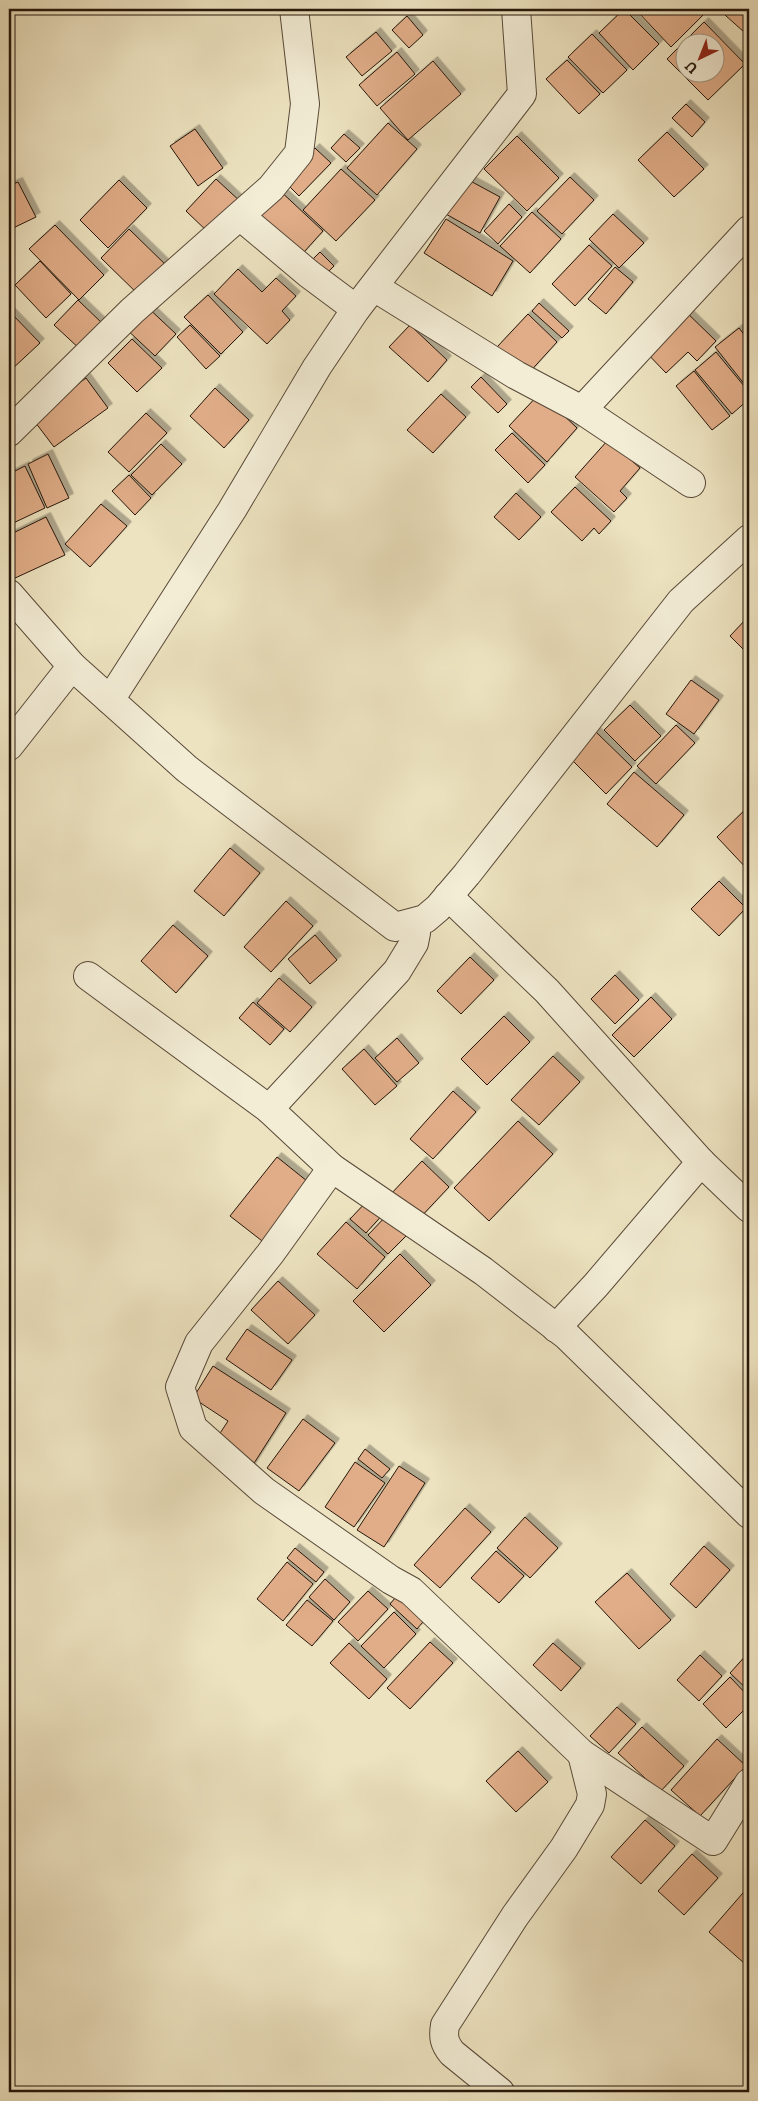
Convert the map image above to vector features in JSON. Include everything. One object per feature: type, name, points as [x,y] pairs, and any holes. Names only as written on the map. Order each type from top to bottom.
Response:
[{"type":"street","points":[[9,432],[132,311],[271,188],[299,153],[305,104],[294,9]]},
{"type":"street","points":[[110,700],[232,510],[317,367],[356,309],[522,94],[516,9]]},
{"type":"street","points":[[240,216],[309,274],[356,309]]},
{"type":"street","points":[[582,410],[749,230]]},
{"type":"street","points":[[374,287],[516,375],[582,410],[691,483]]},
{"type":"street","points":[[9,594],[72,666],[187,769],[395,927],[414,923],[425,918],[448,896],[681,601],[749,539]]},
{"type":"street","points":[[9,746],[72,666]]},
{"type":"street","points":[[448,896],[547,991],[701,1162],[749,1208]]},
{"type":"street","points":[[268,1109],[397,971],[414,943],[416,934],[414,923]]},
{"type":"street","points":[[88,976],[268,1109],[332,1168],[483,1271],[556,1328],[749,1514]]},
{"type":"street","points":[[556,1328],[603,1278],[701,1162]]},
{"type":"street","points":[[332,1168],[270,1254],[199,1342],[180,1388],[192,1428],[264,1491],[368,1564],[412,1591],[582,1754],[713,1841],[749,1782]]},
{"type":"street","points":[[500,2092],[446,2046],[443,2037],[445,2025],[515,1916],[564,1848],[590,1805],[592,1794],[582,1754]]},
{"type":"building","points":[[624,9],[659,44],[633,70],[599,33]]},
{"type":"building","points":[[639,9],[698,9],[704,14],[686,32],[676,32],[676,42],[671,47],[637,11]]},
{"type":"building","points":[[731,9],[749,9],[749,27],[744,32],[725,15]]},
{"type":"building","points":[[407,16],[423,35],[409,48],[392,30]]},
{"type":"building","points":[[704,22],[714,32],[694,32]]},
{"type":"building","points":[[376,32],[392,51],[362,76],[346,57]]},
{"type":"building","points":[[592,34],[627,70],[603,93],[568,57]]},
{"type":"building","points":[[726,45],[745,64],[708,100],[690,82],[726,82]]},
{"type":"building","points":[[676,50],[676,68],[667,59]]},
{"type":"building","points":[[397,52],[415,74],[377,106],[359,85]]},
{"type":"building","points":[[567,60],[600,94],[579,114],[546,79]]},
{"type":"building","points":[[433,61],[461,94],[408,140],[380,108]]},
{"type":"building","points":[[686,104],[705,122],[692,137],[672,118]]},
{"type":"building","points":[[388,123],[417,149],[377,195],[347,168]]},
{"type":"building","points":[[195,129],[223,168],[198,186],[170,146]]},
{"type":"building","points":[[667,132],[704,169],[674,197],[638,160]]},
{"type":"building","points":[[344,134],[360,148],[346,162],[331,148]]},
{"type":"building","points":[[517,136],[559,178],[527,211],[484,169]]},
{"type":"building","points":[[315,148],[331,163],[299,196],[284,181]]},
{"type":"building","points":[[341,169],[375,200],[336,241],[303,210]]},
{"type":"building","points":[[463,177],[500,197],[480,233],[444,213]]},
{"type":"building","points":[[570,177],[594,200],[562,234],[537,211]]},
{"type":"building","points":[[216,179],[242,203],[211,235],[186,211]]},
{"type":"building","points":[[119,180],[147,208],[108,248],[80,220]]},
{"type":"building","points":[[18,182],[36,217],[9,230],[9,186]]},
{"type":"building","points":[[276,187],[323,231],[295,262],[248,218]]},
{"type":"building","points":[[509,204],[522,217],[498,244],[484,231]]},
{"type":"building","points":[[532,212],[561,239],[530,273],[500,246]]},
{"type":"building","points":[[613,214],[644,243],[619,268],[589,239]]},
{"type":"building","points":[[446,219],[513,261],[492,296],[424,253]]},
{"type":"building","points":[[55,225],[104,275],[79,300],[29,249]]},
{"type":"building","points":[[129,229],[171,270],[143,299],[101,258]]},
{"type":"building","points":[[589,245],[612,266],[575,306],[552,284]]},
{"type":"building","points":[[320,252],[334,266],[321,279],[307,265]]},
{"type":"building","points":[[40,261],[71,294],[46,318],[15,285]]},
{"type":"building","points":[[615,267],[633,282],[606,314],[588,299]]},
{"type":"building","points":[[238,269],[262,292],[276,278],[296,296],[282,311],[290,320],[267,344],[214,294]]},
{"type":"building","points":[[208,295],[243,332],[221,354],[184,317]]},
{"type":"building","points":[[78,300],[105,326],[82,351],[54,325]]},
{"type":"building","points":[[539,303],[569,331],[562,338],[532,311]]},
{"type":"building","points":[[144,304],[176,334],[155,356],[123,326]]},
{"type":"building","points":[[681,307],[716,341],[697,361],[688,352],[666,373],[641,347]]},
{"type":"building","points":[[9,311],[40,343],[11,370],[9,367]]},
{"type":"building","points":[[528,314],[557,342],[527,375],[497,347]]},
{"type":"building","points":[[190,325],[220,356],[206,369],[177,337]]},
{"type":"building","points":[[410,325],[447,360],[428,382],[389,347]]},
{"type":"building","points":[[739,328],[749,341],[749,390],[715,347]]},
{"type":"building","points":[[132,339],[162,368],[137,392],[108,363]]},
{"type":"building","points":[[716,352],[749,392],[749,399],[732,414],[695,370]]},
{"type":"building","points":[[694,371],[730,416],[712,430],[676,386]]},
{"type":"building","points":[[481,377],[507,404],[498,413],[471,387]]},
{"type":"building","points":[[86,378],[108,408],[54,447],[32,418]]},
{"type":"building","points":[[215,388],[249,420],[224,448],[190,416]]},
{"type":"building","points":[[540,393],[577,428],[547,462],[509,426]]},
{"type":"building","points":[[441,394],[466,417],[433,453],[407,430]]},
{"type":"building","points":[[146,413],[167,433],[129,472],[108,452]]},
{"type":"building","points":[[512,433],[545,465],[528,483],[495,450]]},
{"type":"building","points":[[608,440],[640,468],[620,491],[627,498],[614,512],[575,477]]},
{"type":"building","points":[[161,444],[182,464],[152,495],[131,475]]},
{"type":"building","points":[[48,454],[69,498],[47,508],[28,464]]},
{"type":"building","points":[[25,466],[45,508],[9,525],[9,474]]},
{"type":"building","points":[[129,475],[151,498],[135,515],[112,491]]},
{"type":"building","points":[[575,487],[611,521],[599,534],[594,528],[582,541],[551,512]]},
{"type":"building","points":[[516,493],[541,517],[519,540],[494,517]]},
{"type":"building","points":[[101,504],[127,526],[90,567],[65,544]]},
{"type":"building","points":[[46,517],[65,555],[13,579],[9,570],[9,535]]},
{"type":"building","points":[[749,618],[749,655],[730,636]]},
{"type":"building","points":[[691,680],[719,700],[694,734],[666,714]]},
{"type":"building","points":[[630,705],[661,736],[635,761],[604,730]]},
{"type":"building","points":[[676,725],[695,743],[656,784],[637,766]]},
{"type":"building","points":[[596,732],[632,767],[606,794],[570,758]]},
{"type":"building","points":[[634,772],[684,815],[657,847],[607,804]]},
{"type":"building","points":[[749,806],[749,871],[717,837]]},
{"type":"building","points":[[230,848],[260,873],[224,916],[194,891]]},
{"type":"building","points":[[719,881],[746,908],[719,936],[691,909]]},
{"type":"building","points":[[286,901],[313,926],[271,972],[244,947]]},
{"type":"building","points":[[173,925],[208,956],[176,993],[141,961]]},
{"type":"building","points":[[315,935],[337,960],[310,984],[288,959]]},
{"type":"building","points":[[470,957],[494,980],[461,1014],[437,991]]},
{"type":"building","points":[[615,975],[639,1000],[615,1024],[591,999]]},
{"type":"building","points":[[279,978],[312,1007],[290,1032],[257,1003]]},
{"type":"building","points":[[651,997],[672,1019],[634,1057],[612,1035]]},
{"type":"building","points":[[253,1002],[284,1029],[270,1045],[239,1018]]},
{"type":"building","points":[[504,1016],[530,1042],[487,1085],[461,1059]]},
{"type":"building","points":[[397,1038],[419,1063],[397,1082],[375,1058]]},
{"type":"building","points":[[364,1049],[397,1086],[375,1105],[342,1069]]},
{"type":"building","points":[[553,1056],[580,1082],[539,1125],[511,1100]]},
{"type":"building","points":[[453,1091],[476,1112],[433,1159],[410,1139]]},
{"type":"building","points":[[518,1121],[553,1154],[489,1221],[454,1188]]},
{"type":"building","points":[[277,1157],[312,1185],[266,1244],[230,1216]]},
{"type":"building","points":[[422,1161],[449,1187],[417,1221],[390,1195]]},
{"type":"building","points":[[370,1198],[385,1212],[366,1233],[350,1219]]},
{"type":"building","points":[[388,1214],[408,1234],[388,1254],[368,1235]]},
{"type":"building","points":[[346,1222],[385,1257],[357,1289],[317,1254]]},
{"type":"building","points":[[400,1254],[431,1285],[384,1332],[353,1301]]},
{"type":"building","points":[[278,1281],[315,1315],[288,1344],[251,1310]]},
{"type":"building","points":[[247,1329],[292,1360],[271,1390],[226,1359]]},
{"type":"building","points":[[213,1366],[286,1413],[251,1468],[213,1444],[228,1421],[193,1398]]},
{"type":"building","points":[[303,1419],[335,1443],[299,1491],[267,1468]]},
{"type":"building","points":[[365,1449],[390,1469],[382,1478],[358,1459]]},
{"type":"building","points":[[355,1462],[385,1483],[354,1527],[325,1507]]},
{"type":"building","points":[[399,1466],[425,1483],[384,1547],[357,1530]]},
{"type":"building","points":[[465,1508],[491,1532],[440,1588],[414,1565]]},
{"type":"building","points":[[525,1517],[558,1548],[530,1578],[497,1548]]},
{"type":"building","points":[[704,1546],[730,1570],[696,1608],[670,1584]]},
{"type":"building","points":[[295,1548],[324,1572],[316,1582],[287,1558]]},
{"type":"building","points":[[496,1551],[524,1576],[499,1603],[471,1578]]},
{"type":"building","points":[[287,1562],[313,1584],[283,1621],[257,1599]]},
{"type":"building","points":[[627,1573],[671,1620],[639,1649],[595,1602]]},
{"type":"building","points":[[325,1579],[350,1602],[334,1620],[309,1597]]},
{"type":"building","points":[[368,1591],[388,1609],[358,1641],[338,1622]]},
{"type":"building","points":[[401,1591],[428,1616],[417,1629],[390,1604]]},
{"type":"building","points":[[307,1600],[333,1621],[312,1646],[286,1625]]},
{"type":"building","points":[[394,1612],[416,1634],[384,1668],[361,1646]]},
{"type":"building","points":[[430,1642],[453,1663],[410,1709],[387,1688]]},
{"type":"building","points":[[349,1643],[387,1679],[369,1699],[330,1663]]},
{"type":"building","points":[[553,1643],[581,1668],[561,1691],[533,1665]]},
{"type":"building","points":[[749,1652],[749,1691],[730,1673]]},
{"type":"building","points":[[700,1655],[722,1676],[699,1701],[677,1680]]},
{"type":"building","points":[[730,1677],[749,1697],[749,1705],[726,1728],[703,1704]]},
{"type":"building","points":[[617,1707],[636,1724],[609,1753],[590,1736]]},
{"type":"building","points":[[642,1727],[684,1766],[660,1792],[618,1753]]},
{"type":"building","points":[[717,1739],[746,1766],[700,1816],[671,1790]]},
{"type":"building","points":[[518,1751],[548,1782],[516,1812],[486,1781]]},
{"type":"building","points":[[645,1820],[675,1846],[641,1884],[611,1857]]},
{"type":"building","points":[[692,1854],[718,1878],[684,1915],[658,1891]]},
{"type":"building","points":[[749,1886],[749,1957],[744,1963],[709,1932]]}]
